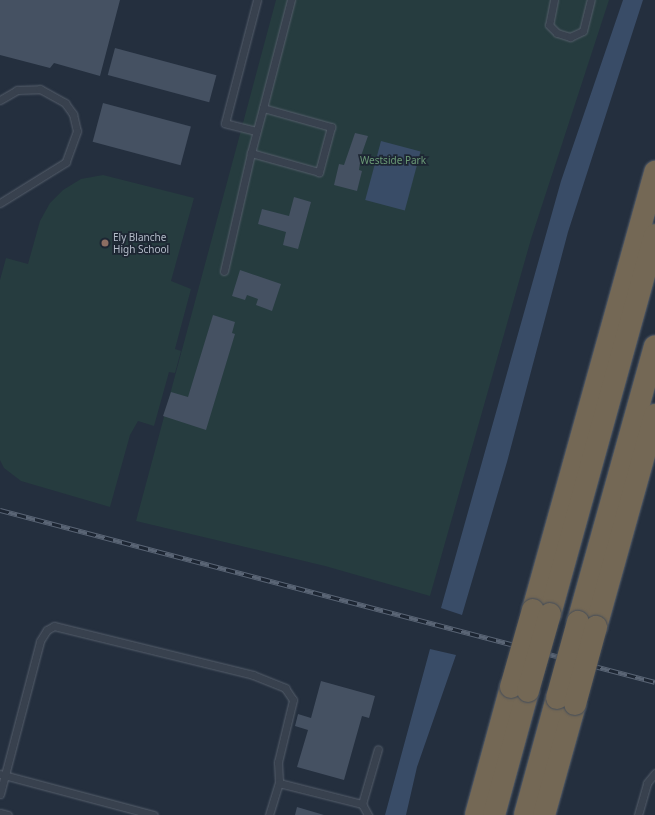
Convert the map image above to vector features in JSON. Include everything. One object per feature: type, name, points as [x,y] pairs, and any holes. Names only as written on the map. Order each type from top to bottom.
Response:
[{"type":"highway","points":[[494,815],[520,689],[655,172]]},
{"type":"highway","points":[[541,612],[655,235]]},
{"type":"highway","points":[[525,815],[566,701],[587,625],[655,347]]},
{"type":"highway","points":[[587,625],[655,415]]},
{"type":"highway","points":[[476,815],[520,689]]},
{"type":"highway","points":[[544,815],[566,701]]},
{"type":"lane","points":[[256,131],[225,123],[257,0]]},
{"type":"lane","points":[[224,271],[256,131],[291,0]]},
{"type":"lane","points":[[554,0],[549,25],[558,34],[570,36],[583,31],[592,0]]},
{"type":"lane","points":[[0,100],[17,90],[40,88],[59,98],[69,109],[77,130],[66,162],[0,203]]},
{"type":"lane","points":[[251,153],[319,172],[331,127],[263,108]]},
{"type":"lane","points":[[0,794],[2,775],[40,641],[50,628],[63,626],[254,675],[285,688],[293,700],[278,762],[279,782],[269,815]]},
{"type":"lane","points":[[368,815],[362,804],[378,749]]},
{"type":"lane","points":[[638,815],[647,783],[655,773]]},
{"type":"lane","points":[[2,775],[154,815]]},
{"type":"lane","points":[[279,782],[362,804]]},
{"type":"lane","points":[[0,813],[8,815]]},
{"type":"green space","name":"Westside Park","points":[[276,0],[609,0],[531,239],[430,596],[325,566],[136,521]]},
{"type":"green space","points":[[103,175],[194,198],[171,281],[191,289],[175,349],[181,351],[175,373],[169,372],[154,426],[138,421],[130,435],[110,507],[21,481],[4,468],[0,460],[0,280],[6,258],[28,264],[40,221],[50,203],[63,190],[81,179]]},
{"type":"water","points":[[623,0],[643,0],[568,232],[507,462],[462,615],[441,608],[561,181]]},
{"type":"water","points":[[381,141],[421,152],[405,211],[365,200]]},
{"type":"water","points":[[430,649],[456,655],[417,767],[406,815],[385,815]]},
{"type":"building","points":[[0,0],[120,0],[100,76],[54,63],[50,68],[0,55]]},
{"type":"building","points":[[115,48],[216,75],[209,102],[108,75]]},
{"type":"building","points":[[103,103],[191,127],[181,165],[93,142]]},
{"type":"building","points":[[355,133],[368,136],[361,156],[359,170],[362,171],[357,191],[334,185],[339,164],[344,165]]},
{"type":"building","points":[[294,197],[311,202],[298,249],[283,245],[286,232],[258,224],[262,209],[289,216]]},
{"type":"building","points":[[240,270],[281,284],[272,311],[256,305],[258,299],[247,295],[245,300],[232,296]]},
{"type":"building","points":[[213,315],[235,322],[232,333],[235,334],[206,430],[163,416],[171,392],[188,397]]},
{"type":"building","points":[[321,681],[375,696],[369,718],[362,716],[344,780],[297,767],[308,730],[295,726],[298,714],[311,718]]},
{"type":"building","points":[[297,807],[324,815],[295,815]]},
{"type":"railway","points":[[0,510],[655,682]]},
{"type":"place","name":"Ely Blanche High School","points":[[105,243]]}]
